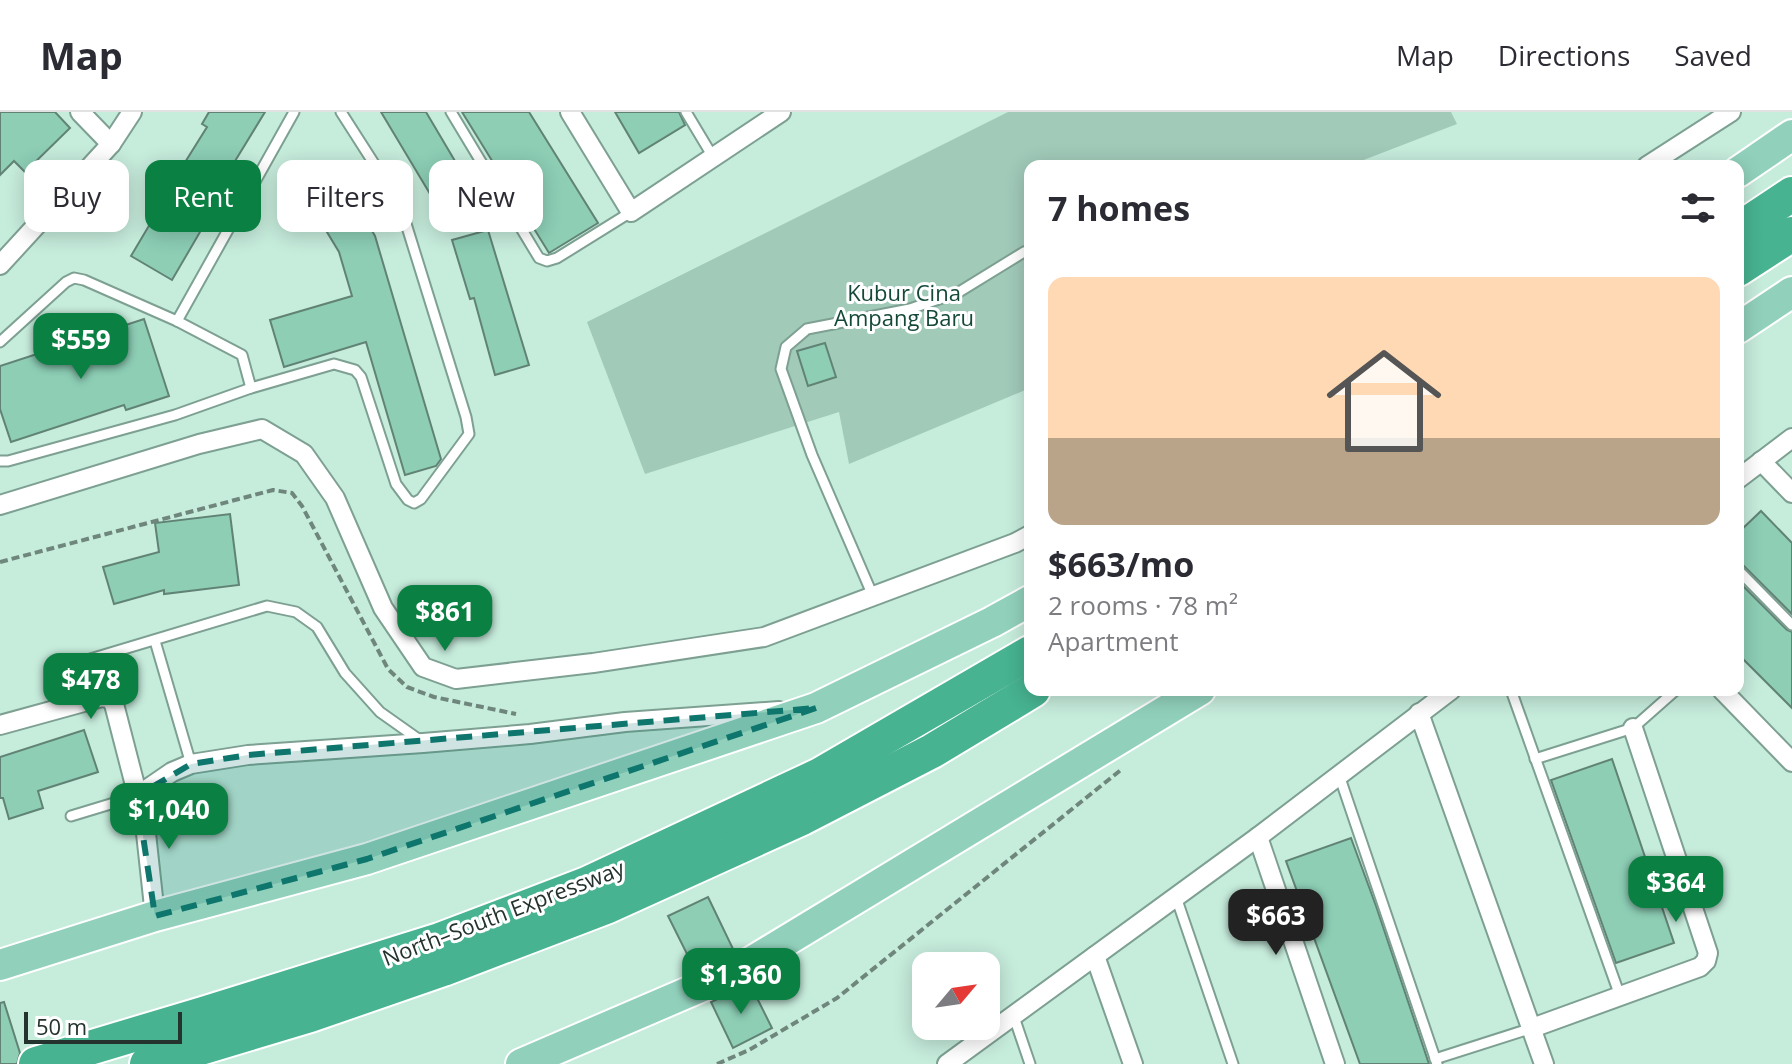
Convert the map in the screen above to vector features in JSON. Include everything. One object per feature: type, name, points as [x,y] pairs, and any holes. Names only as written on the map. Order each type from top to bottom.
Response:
[{"type":"highway","points":[[1744,226],[1792,194]]},
{"type":"highway","points":[[1744,265],[1792,234]]},
{"type":"highway","name":"North–South Expressway","points":[[36,1064],[440,940],[587,884],[820,775],[1024,656]]},
{"type":"highway","name":"North–South Expressway","points":[[147,1064],[310,1015],[443,969],[608,906],[802,818],[932,751],[1024,695]]},
{"type":"main road","points":[[1744,168],[1792,135]]},
{"type":"main road","points":[[1744,324],[1792,292]]},
{"type":"main road","points":[[0,965],[155,916],[367,859],[816,708],[1024,604]]},
{"type":"main road","points":[[521,1064],[733,973],[1190,696]]},
{"type":"street","points":[[80,112],[111,144]]},
{"type":"street","points":[[0,265],[111,144],[132,112]]},
{"type":"street","points":[[570,112],[631,212],[781,112]]},
{"type":"street","points":[[1656,160],[1731,112]]},
{"type":"street","points":[[0,505],[199,444],[262,429],[304,454],[335,498],[383,608],[423,667],[456,679],[593,663],[764,637],[1024,538]]},
{"type":"street","points":[[1744,474],[1792,438]]},
{"type":"street","points":[[1761,461],[1792,493]]},
{"type":"street","points":[[947,1064],[1258,837],[1443,696]]},
{"type":"street","points":[[1728,696],[1792,762]]},
{"type":"street","points":[[0,725],[102,697],[109,698],[114,704],[145,824],[155,916]]},
{"type":"street","points":[[137,796],[172,772],[191,764],[248,755],[423,743],[625,722],[816,708]]},
{"type":"street","points":[[1419,713],[1544,1064]]},
{"type":"street","points":[[1532,1028],[1700,967],[1706,961],[1708,953],[1633,728]]},
{"type":"street","points":[[1258,837],[1335,1064]]},
{"type":"street","points":[[1095,956],[1133,1064]]},
{"type":"lane","points":[[177,321],[294,112]]},
{"type":"lane","points":[[0,461],[175,415],[251,388],[334,364],[355,370],[361,377],[396,484],[408,500],[414,503],[421,499],[469,434],[466,417],[403,214],[341,112]]},
{"type":"lane","points":[[451,112],[539,258],[547,261],[557,258],[631,212]]},
{"type":"lane","points":[[686,112],[713,157]]},
{"type":"lane","points":[[873,596],[812,455],[781,369],[786,347],[807,329],[910,309],[959,292],[1024,252]]},
{"type":"lane","points":[[0,342],[74,278],[177,321],[242,355],[251,388]]},
{"type":"lane","points":[[1744,576],[1792,625]]},
{"type":"lane","points":[[77,663],[267,606],[296,612],[317,627],[345,673],[380,712],[423,743]]},
{"type":"lane","points":[[155,641],[191,764]]},
{"type":"lane","points":[[1513,696],[1620,996]]},
{"type":"lane","points":[[1535,759],[1633,728],[1669,696]]},
{"type":"lane","points":[[1339,775],[1436,1062],[1532,1028]]},
{"type":"lane","points":[[71,816],[137,796]]},
{"type":"lane","points":[[1176,897],[1233,1064]]},
{"type":"lane","points":[[1013,1014],[1030,1064]]},
{"type":"path","points":[[0,562],[273,490],[292,493],[302,506],[388,669],[407,687],[434,697],[521,715]]},
{"type":"path","points":[[717,1064],[749,1050],[837,998],[1122,769]]},
{"type":"highlighted area","points":[[816,708],[367,859],[155,916],[137,796],[191,764],[248,755]]},
{"type":"green space","name":"Kubur Cina Ampang Baru","points":[[1008,112],[1451,112],[1457,124],[1364,160],[1024,160],[1024,391],[849,464],[839,412],[645,474],[587,322]]},
{"type":"building","points":[[0,112],[55,112],[70,128],[37,160],[24,160],[24,171],[14,161],[0,175]]},
{"type":"building","points":[[209,112],[265,112],[236,160],[186,160],[207,127],[202,124]]},
{"type":"building","points":[[381,112],[426,112],[454,160],[429,160],[429,192],[413,166],[413,160],[410,160]]},
{"type":"building","points":[[462,112],[529,112],[598,223],[549,253],[536,232],[543,232],[543,160],[492,160]]},
{"type":"building","points":[[615,112],[679,112],[685,125],[639,153]]},
{"type":"building","points":[[145,232],[200,232],[172,280],[131,256]]},
{"type":"building","points":[[327,232],[373,232],[375,236],[441,459],[436,466],[405,475],[366,342],[284,367],[270,320],[352,296],[339,252]]},
{"type":"building","points":[[489,232],[529,365],[495,375],[474,298],[470,299],[452,240]]},
{"type":"building","points":[[144,319],[169,396],[126,410],[124,405],[11,442],[0,409],[0,366]]},
{"type":"building","points":[[825,343],[836,377],[808,386],[797,351]]},
{"type":"building","points":[[1761,511],[1792,543],[1792,614],[1744,566],[1744,527]]},
{"type":"building","points":[[230,514],[239,585],[164,594],[164,590],[114,604],[103,567],[159,552],[155,523]]},
{"type":"building","points":[[1744,587],[1792,632],[1792,708],[1744,660]]},
{"type":"building","points":[[84,730],[98,772],[38,791],[43,808],[9,819],[3,798],[0,798],[0,757]]},
{"type":"building","points":[[1612,759],[1674,943],[1616,963],[1551,780]]},
{"type":"building","points":[[1351,838],[1429,1064],[1360,1064],[1286,861]]},
{"type":"building","points":[[708,897],[734,951],[695,970],[668,916]]},
{"type":"building","points":[[750,984],[772,1028],[733,1048],[711,1002]]},
{"type":"building","points":[[4,1002],[20,1053],[17,1064],[0,1064],[0,1003]]}]
